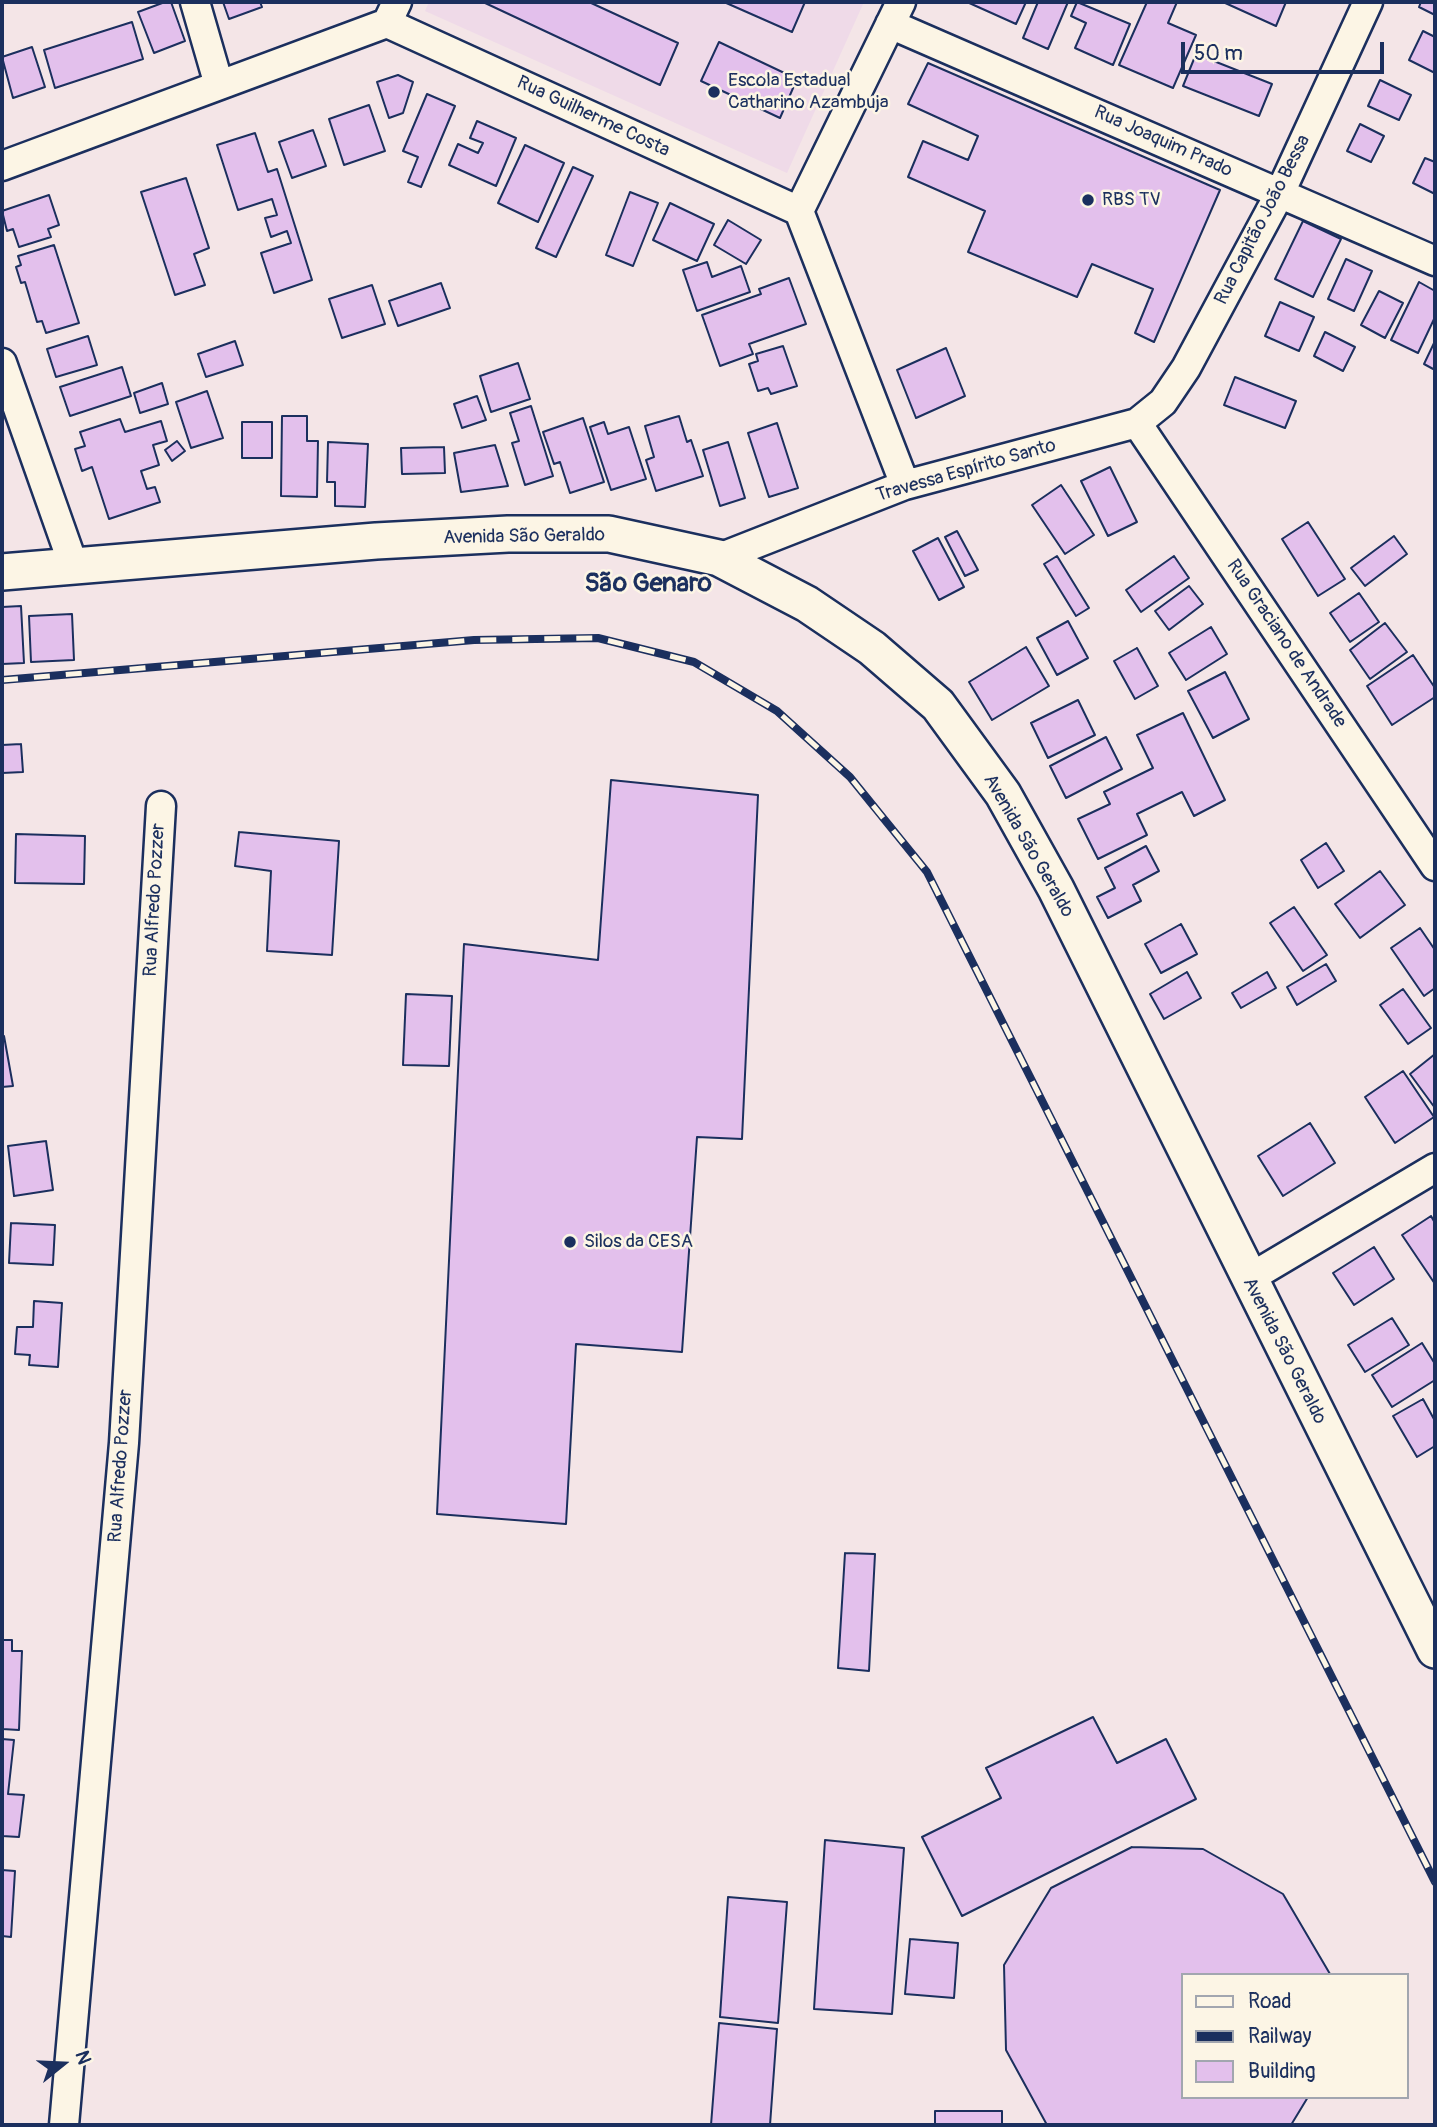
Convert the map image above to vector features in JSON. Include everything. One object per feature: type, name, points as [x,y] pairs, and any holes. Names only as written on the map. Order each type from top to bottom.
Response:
[{"type":"street","points":[[195,2],[219,85]]},
{"type":"street","name":"Rua Capitão João Bessa","points":[[1137,423],[1163,402],[1186,368],[1280,193],[1368,2]]},
{"type":"street","name":"Rua Guilherme Costa","points":[[2,166],[219,85],[392,12],[799,211]]},
{"type":"street","points":[[895,13],[799,211],[905,485]]},
{"type":"street","name":"Rua Joaquim Prado","points":[[895,13],[1280,193],[1435,261]]},
{"type":"street","points":[[2,362],[73,564]]},
{"type":"street","name":"Travessa Espírito Santo","points":[[719,558],[905,485],[1137,423]]},
{"type":"street","name":"Rua Graciano de Andrade","points":[[1137,423],[1435,866]]},
{"type":"street","name":"Avenida São Geraldo","points":[[2,572],[73,564],[508,534],[609,534],[719,558],[807,604],[872,648],[937,705],[995,783],[1056,889],[1435,1650]]},
{"type":"street","name":"Rua Alfredo Pozzer","points":[[64,2125],[124,1443],[161,806]]},
{"type":"street","points":[[1248,1279],[1435,1168]]},
{"type":"shaded area","name":"Escola Estadual Catharino Azambuja","points":[[429,2],[864,2],[787,173],[425,11]]},
{"type":"building","points":[[171,2],[185,41],[154,53],[138,12]]},
{"type":"building","points":[[223,2],[260,2],[262,7],[229,19]]},
{"type":"building","points":[[483,2],[589,2],[678,43],[660,85]]},
{"type":"building","points":[[724,2],[805,2],[792,32]]},
{"type":"building","points":[[967,2],[1026,2],[1016,24]]},
{"type":"building","points":[[1038,2],[1068,2],[1048,49],[1023,38]]},
{"type":"building","points":[[1077,2],[1130,24],[1113,65],[1075,48],[1086,23],[1071,16]]},
{"type":"building","points":[[1147,2],[1177,2],[1168,23],[1196,35],[1173,88],[1119,65]]},
{"type":"building","points":[[1223,2],[1286,2],[1276,26]]},
{"type":"building","points":[[1421,2],[1435,2],[1435,15],[1419,7]]},
{"type":"building","points":[[132,22],[143,59],[55,88],[44,50]]},
{"type":"building","points":[[1423,31],[1435,37],[1435,73],[1409,60]]},
{"type":"building","points":[[719,42],[797,79],[780,118],[701,81]]},
{"type":"building","points":[[32,47],[45,87],[13,98],[2,57]]},
{"type":"building","points":[[1196,54],[1272,84],[1259,116],[1183,86]]},
{"type":"building","name":"RBS TV","points":[[928,63],[1220,190],[1154,342],[1135,333],[1153,289],[1092,264],[1077,297],[968,252],[985,211],[908,177],[923,141],[968,160],[978,136],[908,104]]},
{"type":"building","points":[[398,75],[413,82],[403,113],[389,118],[377,82]]},
{"type":"building","points":[[1380,80],[1411,95],[1399,120],[1368,106]]},
{"type":"building","points":[[427,94],[455,106],[421,187],[408,182],[418,157],[403,151]]},
{"type":"building","points":[[369,105],[385,151],[344,165],[329,119]]},
{"type":"building","points":[[477,121],[516,138],[496,186],[449,165],[458,144],[478,153],[483,143],[470,138]]},
{"type":"building","points":[[1360,124],[1384,136],[1371,162],[1347,151]]},
{"type":"building","points":[[313,130],[326,166],[292,178],[279,142]]},
{"type":"building","points":[[255,133],[268,172],[277,169],[312,280],[274,293],[261,253],[291,243],[287,231],[271,237],[265,218],[277,215],[272,199],[238,210],[217,145]]},
{"type":"building","points":[[525,145],[564,163],[538,222],[498,203]]},
{"type":"building","points":[[1425,158],[1435,162],[1435,194],[1413,183]]},
{"type":"building","points":[[573,167],[593,176],[556,257],[536,248]]},
{"type":"building","points":[[186,178],[209,248],[194,254],[205,285],[175,295],[141,192]]},
{"type":"building","points":[[630,192],[658,203],[633,266],[606,255]]},
{"type":"building","points":[[49,195],[59,225],[48,229],[51,237],[19,247],[13,229],[7,231],[2,211]]},
{"type":"building","points":[[670,203],[714,224],[697,261],[653,240]]},
{"type":"building","points":[[728,220],[761,240],[746,264],[714,245]]},
{"type":"building","points":[[1303,221],[1341,239],[1313,297],[1275,279]]},
{"type":"building","points":[[54,245],[79,323],[46,333],[42,321],[37,322],[25,282],[21,283],[16,267],[21,265],[18,256]]},
{"type":"building","points":[[1346,259],[1372,271],[1354,311],[1328,299]]},
{"type":"building","points":[[707,262],[712,277],[741,266],[750,292],[697,311],[683,270]]},
{"type":"building","points":[[789,278],[806,324],[749,344],[753,354],[720,366],[702,315],[761,294],[759,289]]},
{"type":"building","points":[[1419,282],[1435,291],[1435,317],[1418,353],[1391,340]]},
{"type":"building","points":[[441,283],[450,308],[398,326],[389,301]]},
{"type":"building","points":[[372,285],[385,324],[342,338],[329,299]]},
{"type":"building","points":[[1379,291],[1403,303],[1385,338],[1361,325]]},
{"type":"building","points":[[1280,302],[1314,317],[1299,351],[1265,336]]},
{"type":"building","points":[[1325,332],[1355,347],[1343,371],[1314,356]]},
{"type":"building","points":[[88,336],[97,365],[56,377],[47,349]]},
{"type":"building","points":[[235,341],[243,365],[206,377],[198,354]]},
{"type":"building","points":[[1435,341],[1435,370],[1424,364]]},
{"type":"building","points":[[783,346],[797,386],[771,394],[768,388],[758,391],[749,364],[758,361],[756,354]]},
{"type":"building","points":[[946,348],[965,396],[916,418],[897,370]]},
{"type":"building","points":[[518,363],[530,399],[491,412],[480,376]]},
{"type":"building","points":[[122,367],[131,396],[70,416],[60,387]]},
{"type":"building","points":[[1235,377],[1296,401],[1285,428],[1224,405]]},
{"type":"building","points":[[162,383],[168,404],[140,413],[134,393]]},
{"type":"building","points":[[207,391],[223,438],[191,448],[176,402]]},
{"type":"building","points":[[477,396],[486,420],[462,428],[454,404]]},
{"type":"building","points":[[531,406],[553,476],[525,485],[512,443],[519,441],[510,413]]},
{"type":"building","points":[[282,416],[307,416],[307,441],[318,441],[317,497],[281,496]]},
{"type":"building","points":[[679,416],[687,442],[691,440],[703,476],[656,491],[646,460],[654,457],[645,426]]},
{"type":"building","points":[[583,418],[604,482],[570,493],[560,462],[554,464],[543,432]]},
{"type":"building","points":[[120,419],[125,432],[161,421],[167,441],[153,445],[159,465],[141,471],[147,489],[155,487],[160,502],[109,519],[92,467],[82,471],[75,449],[85,446],[80,432]]},
{"type":"building","points":[[242,422],[272,422],[272,458],[242,458]]},
{"type":"building","points":[[604,422],[608,434],[629,427],[646,479],[611,490],[590,427]]},
{"type":"building","points":[[777,423],[798,488],[769,497],[748,433]]},
{"type":"building","points":[[177,441],[185,451],[172,461],[165,450]]},
{"type":"building","points":[[328,442],[368,444],[365,507],[335,506],[335,482],[327,482]]},
{"type":"building","points":[[728,442],[745,498],[720,506],[703,450]]},
{"type":"building","points":[[495,445],[508,486],[461,492],[454,453]]},
{"type":"building","points":[[444,447],[445,473],[402,474],[401,448]]},
{"type":"building","points":[[1110,467],[1137,522],[1108,536],[1081,481]]},
{"type":"building","points":[[1061,485],[1094,535],[1065,554],[1032,505]]},
{"type":"building","points":[[1308,522],[1345,579],[1318,596],[1282,539]]},
{"type":"building","points":[[957,531],[978,570],[965,576],[945,537]]},
{"type":"building","points":[[1394,536],[1407,554],[1365,586],[1351,568]]},
{"type":"building","points":[[938,538],[964,587],[939,600],[913,551]]},
{"type":"building","points":[[1057,556],[1089,608],[1076,616],[1044,564]]},
{"type":"building","points":[[1174,556],[1189,578],[1141,612],[1126,590]]},
{"type":"building","points":[[1189,586],[1203,604],[1169,630],[1155,611]]},
{"type":"building","points":[[1359,593],[1379,622],[1350,642],[1330,613]]},
{"type":"building","points":[[21,606],[24,663],[2,664],[2,607]]},
{"type":"building","points":[[72,614],[74,660],[31,662],[29,616]]},
{"type":"building","points":[[1068,621],[1088,658],[1057,675],[1037,638]]},
{"type":"building","points":[[1385,623],[1407,652],[1370,679],[1350,650]]},
{"type":"building","points":[[1211,627],[1227,654],[1186,680],[1169,653]]},
{"type":"building","points":[[1026,647],[1049,686],[992,720],[969,682]]},
{"type":"building","points":[[1137,648],[1158,686],[1135,699],[1114,661]]},
{"type":"building","points":[[1413,655],[1435,688],[1435,697],[1392,725],[1367,686]]},
{"type":"building","points":[[1225,672],[1249,719],[1213,738],[1188,691]]},
{"type":"building","points":[[1078,700],[1095,735],[1048,758],[1031,723]]},
{"type":"building","points":[[1183,713],[1225,800],[1194,816],[1182,792],[1137,814],[1147,835],[1098,859],[1078,819],[1110,804],[1104,792],[1153,768],[1137,735]]},
{"type":"building","points":[[1106,737],[1122,769],[1066,798],[1050,766]]},
{"type":"building","points":[[21,744],[23,772],[2,773],[2,745]]},
{"type":"building","name":"Silos da CESA","points":[[611,780],[758,795],[742,1139],[697,1137],[682,1352],[576,1344],[566,1524],[437,1514],[464,944],[598,960]]},
{"type":"building","points":[[239,832],[339,841],[332,955],[267,951],[271,871],[235,866]]},
{"type":"building","points":[[16,834],[85,836],[84,884],[15,883]]},
{"type":"building","points":[[1326,843],[1344,871],[1318,888],[1301,860]]},
{"type":"building","points":[[1146,846],[1159,871],[1133,885],[1141,901],[1108,918],[1097,897],[1115,888],[1105,868]]},
{"type":"building","points":[[1380,871],[1405,905],[1360,938],[1335,904]]},
{"type":"building","points":[[1294,907],[1327,955],[1303,971],[1270,923]]},
{"type":"building","points":[[1181,924],[1197,954],[1161,973],[1145,944]]},
{"type":"building","points":[[1420,928],[1435,950],[1435,988],[1424,996],[1391,948]]},
{"type":"building","points":[[1326,964],[1336,981],[1297,1005],[1287,987]]},
{"type":"building","points":[[1187,972],[1201,998],[1164,1019],[1150,994]]},
{"type":"building","points":[[1267,972],[1276,988],[1241,1008],[1232,993]]},
{"type":"building","points":[[1403,989],[1431,1028],[1408,1044],[1380,1005]]},
{"type":"building","points":[[406,994],[452,996],[449,1066],[403,1065]]},
{"type":"building","points":[[4,1036],[13,1086],[2,1087]]},
{"type":"building","points":[[1435,1054],[1435,1108],[1410,1074]]},
{"type":"building","points":[[1403,1071],[1434,1117],[1395,1143],[1365,1097]]},
{"type":"building","points":[[1310,1123],[1335,1163],[1283,1196],[1258,1156]]},
{"type":"building","points":[[46,1141],[53,1190],[14,1196],[8,1146]]},
{"type":"building","points":[[1431,1216],[1435,1223],[1435,1284],[1402,1235]]},
{"type":"building","points":[[11,1223],[55,1225],[53,1265],[9,1263]]},
{"type":"building","points":[[1374,1247],[1394,1279],[1354,1305],[1333,1273]]},
{"type":"building","points":[[34,1301],[62,1303],[58,1367],[29,1365],[30,1355],[15,1354],[17,1327],[33,1327]]},
{"type":"building","points":[[1392,1318],[1409,1345],[1365,1372],[1348,1345]]},
{"type":"building","points":[[1422,1343],[1435,1364],[1435,1380],[1392,1407],[1372,1375]]},
{"type":"building","points":[[1423,1399],[1435,1421],[1435,1446],[1417,1457],[1393,1416]]},
{"type":"building","points":[[845,1553],[875,1554],[869,1671],[838,1668]]},
{"type":"building","points":[[2,1640],[12,1640],[12,1651],[22,1651],[19,1730],[2,1729]]},
{"type":"building","points":[[1093,1717],[1117,1763],[1166,1739],[1196,1799],[962,1916],[922,1837],[1001,1798],[986,1768]]},
{"type":"building","points":[[2,1739],[14,1740],[8,1794],[24,1795],[19,1837],[2,1836]]},
{"type":"building","points":[[825,1840],[904,1848],[892,2014],[814,2009]]},
{"type":"building","points":[[1132,1847],[1203,1849],[1283,1894],[1329,1973],[1182,1973],[1182,2099],[1307,2099],[1291,2125],[1047,2125],[1006,2050],[1004,1965],[1051,1888]]},
{"type":"building","points":[[2,1870],[15,1871],[11,1937],[2,1936]]},
{"type":"building","points":[[728,1897],[787,1902],[778,2023],[720,2017]]},
{"type":"building","points":[[910,1939],[958,1943],[954,1998],[905,1994]]},
{"type":"building","points":[[719,2023],[777,2029],[770,2125],[711,2125]]},
{"type":"building","points":[[935,2111],[1002,2111],[1002,2125],[935,2125]]},
{"type":"railway","points":[[2,680],[474,640],[598,638],[694,662],[777,711],[850,777],[927,872],[1435,1882]]},
{"type":"place","name":"Escola Estadual Catharino Azambuja","points":[[714,92]]},
{"type":"place","name":"RBS TV","points":[[1088,200]]},
{"type":"place","name":"Silos da CESA","points":[[570,1242]]},
{"type":"district","name":"São Genaro","points":[[648,584]]}]
